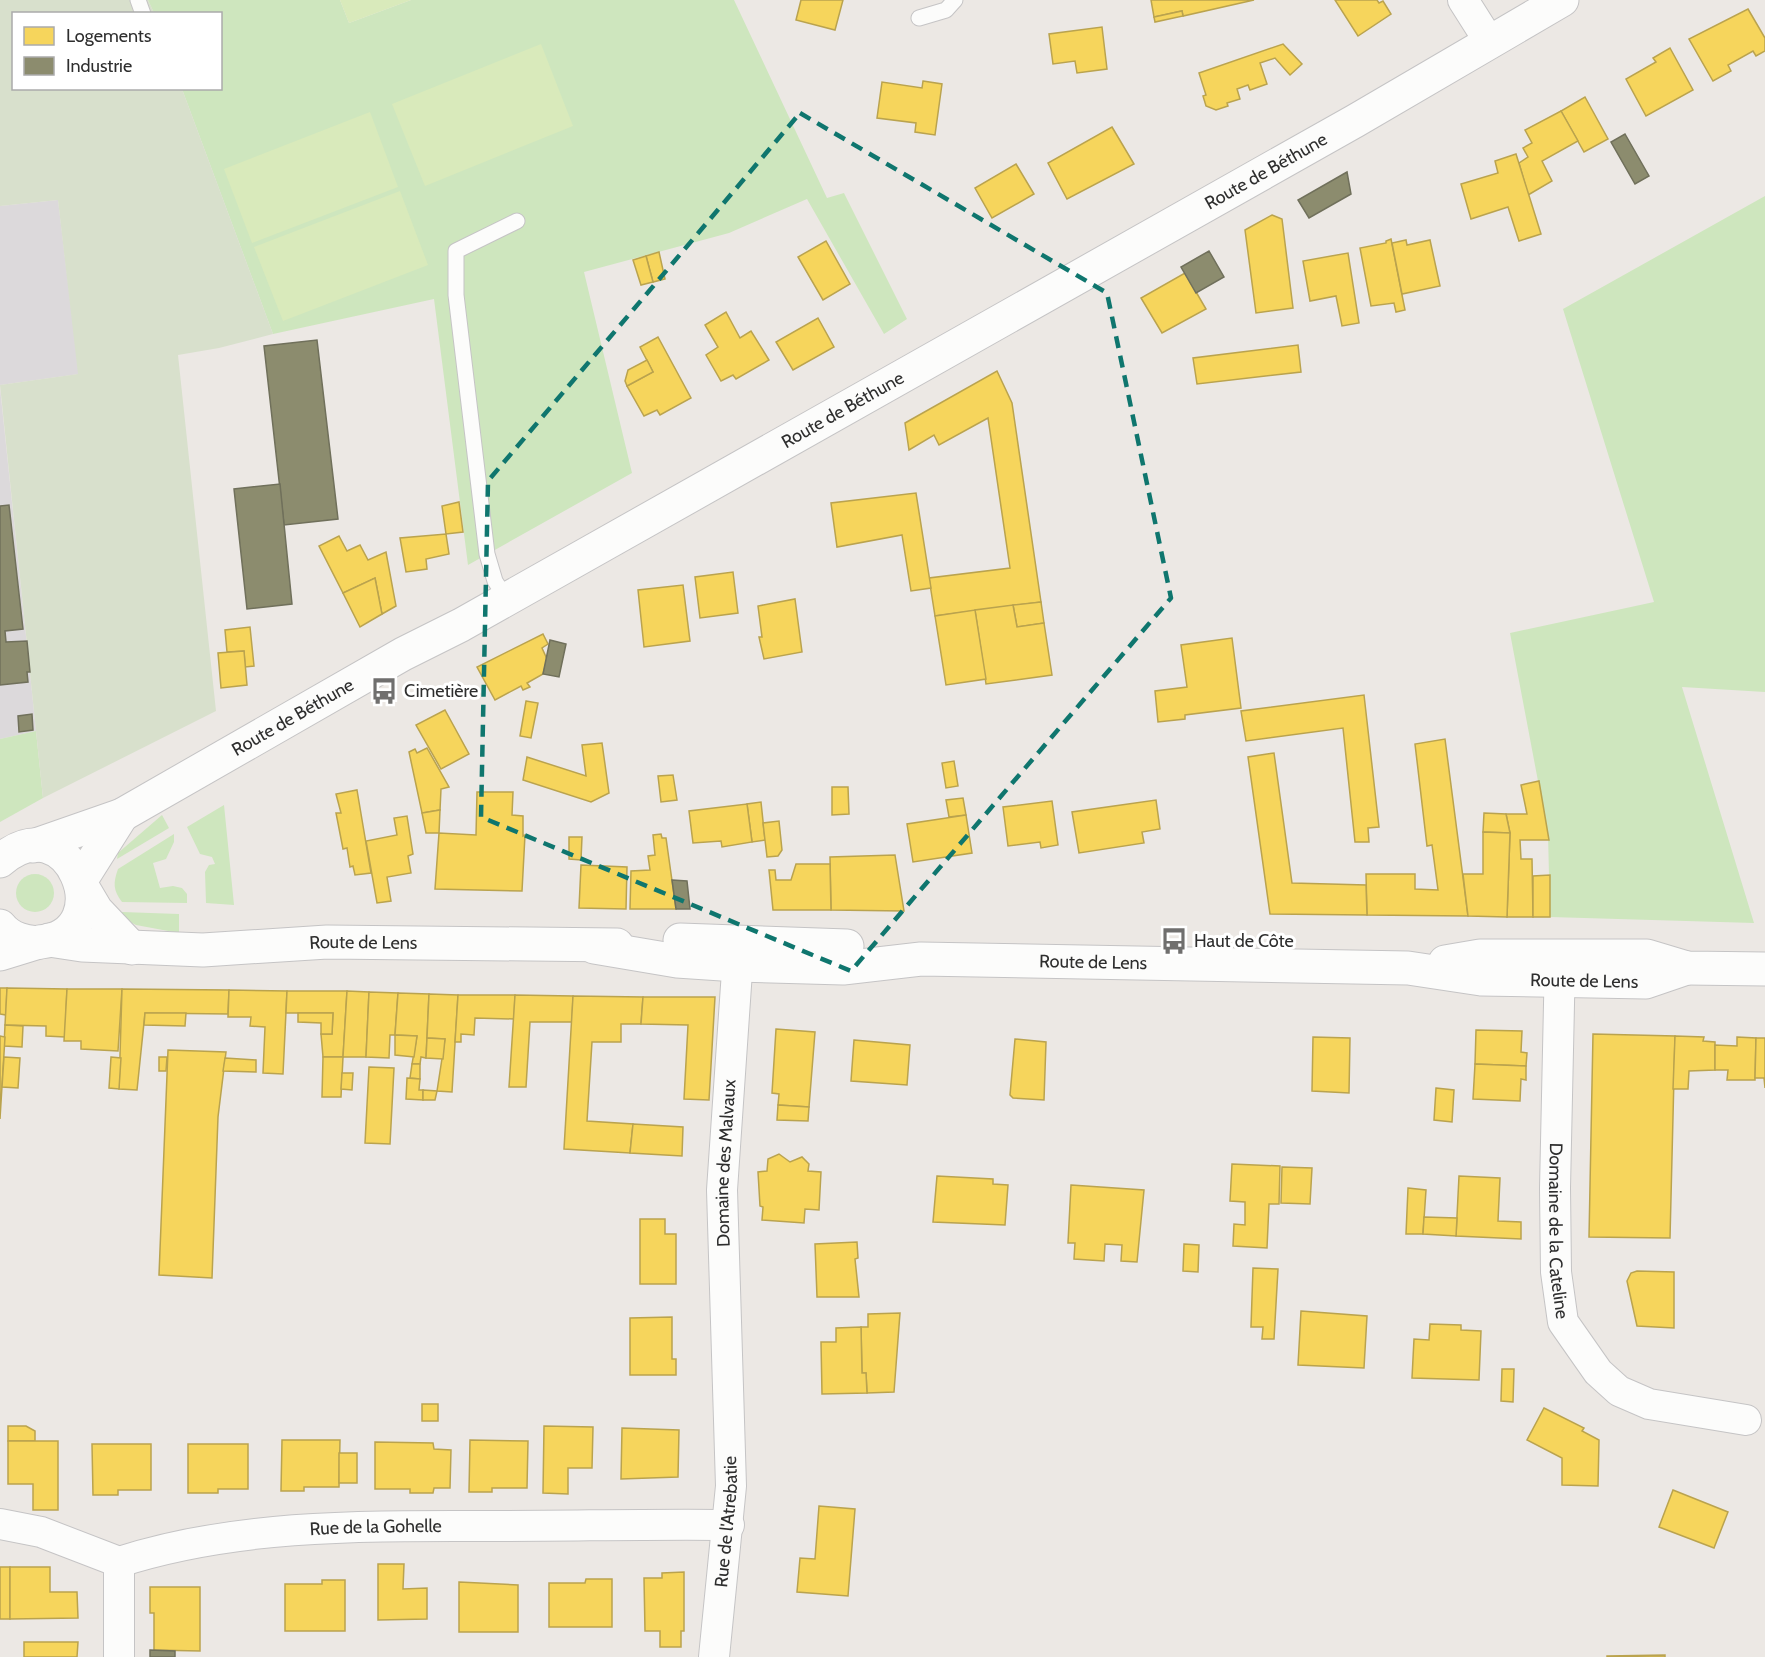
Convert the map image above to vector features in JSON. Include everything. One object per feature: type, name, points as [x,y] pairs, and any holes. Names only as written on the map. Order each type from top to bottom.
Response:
[{"type":"main road","name":"Route de Béthune","points":[[0,861],[20,848],[33,846],[122,815],[403,654],[1355,121],[1562,0]]},
{"type":"main road","points":[[0,954],[44,941],[66,930],[79,914],[82,884],[122,815]]},
{"type":"main road","points":[[33,846],[49,848],[63,855],[74,866],[96,910],[132,948]]},
{"type":"main road","points":[[0,926],[21,940],[44,941]]},
{"type":"main road","name":"Route de Lens","points":[[44,941],[132,948],[203,950],[327,942],[594,947],[684,940],[738,954],[846,945],[921,959],[1408,968],[1481,979],[1560,968],[1646,982],[1687,968],[1765,969]]},
{"type":"street","points":[[1463,0],[1489,41]]},
{"type":"street","name":"Domaine des Malvaux","points":[[728,1385],[722,1190],[738,954]]},
{"type":"street","name":"Domaine de la Cateline","points":[[1560,968],[1555,1188],[1556,1272],[1563,1322],[1598,1372],[1619,1391],[1649,1404],[1746,1420]]},
{"type":"street","name":"Rue de l'Atrebatie","points":[[714,1657],[729,1525],[732,1450],[728,1385]]},
{"type":"street","points":[[0,1524],[41,1532],[119,1562],[119,1657]]},
{"type":"street","name":"Rue de la Gohelle","points":[[119,1562],[197,1542],[265,1532],[425,1526],[729,1525]]},
{"type":"lane","points":[[919,18],[946,10],[956,0]]},
{"type":"lane","points":[[506,598],[495,581],[487,554],[456,295],[456,251],[517,221]]},
{"type":"highlighted area","points":[[800,113],[1107,293],[1171,598],[851,971],[481,817],[488,481]]},
{"type":"shaded area","points":[[58,200],[79,374],[0,385],[0,206]]},
{"type":"shaded area","points":[[0,388],[36,731],[0,739]]},
{"type":"green space","points":[[0,0],[148,0],[154,12],[12,12],[12,90],[182,90],[273,334],[219,348],[178,355],[216,711],[43,798],[0,385],[78,374],[58,200],[0,206]]},
{"type":"green space","points":[[148,0],[340,0],[349,23],[411,0],[734,0],[827,198],[844,193],[907,319],[884,334],[807,199],[729,233],[584,272],[632,473],[468,565],[434,299],[273,334],[182,90],[222,90],[222,12],[154,12]]},
{"type":"green space","points":[[340,0],[411,0],[349,23]]},
{"type":"green space","points":[[541,44],[573,126],[425,186],[392,104]]},
{"type":"green space","points":[[370,112],[398,187],[252,243],[224,169]]},
{"type":"green space","points":[[400,191],[428,265],[283,321],[254,247]]},
{"type":"green space","points":[[1765,196],[1765,692],[1682,687],[1754,923],[1550,917],[1548,834],[1510,633],[1654,602],[1563,309]]},
{"type":"green space","points":[[36,731],[43,798],[0,822],[0,739]]},
{"type":"green space","points":[[224,805],[234,905],[206,903],[205,872],[209,865],[215,864],[212,857],[200,854],[187,827]]},
{"type":"green space","points":[[162,815],[169,828],[117,859],[118,853]]},
{"type":"green space","points":[[174,834],[174,842],[166,859],[153,863],[160,888],[173,886],[182,888],[187,894],[187,903],[122,902],[115,886],[118,869]]},
{"type":"green space","points":[[35,874],[48,880],[54,893],[48,906],[35,912],[22,906],[16,893],[22,880]]},
{"type":"green space","points":[[122,912],[179,914],[179,933],[136,925],[119,916]]},
{"type":"building: Logements","points":[[801,0],[843,0],[835,30],[796,20]]},
{"type":"building: Logements","points":[[1151,0],[1254,0],[1183,16],[1182,11],[1154,17]]},
{"type":"building: Logements","points":[[1335,0],[1377,0],[1379,3],[1383,1],[1391,14],[1358,36]]},
{"type":"building: Logements","points":[[1748,9],[1765,38],[1765,51],[1756,56],[1753,51],[1728,65],[1731,71],[1713,81],[1689,39]]},
{"type":"building: Logements","points":[[1182,11],[1183,16],[1155,22],[1154,17]]},
{"type":"building: Logements","points":[[1102,27],[1107,69],[1077,73],[1075,61],[1053,64],[1049,34]]},
{"type":"building: Logements","points":[[1283,44],[1302,64],[1290,75],[1275,58],[1260,63],[1267,84],[1250,90],[1248,85],[1237,89],[1240,99],[1227,103],[1228,106],[1216,110],[1206,106],[1203,96],[1206,95],[1199,73]]},
{"type":"building: Logements","points":[[1670,48],[1693,90],[1646,116],[1626,79],[1656,62],[1653,58]]},
{"type":"building: Logements","points":[[923,81],[942,84],[935,135],[915,132],[916,123],[877,118],[882,82],[922,88]]},
{"type":"building: Logements","points":[[1585,97],[1608,139],[1584,152],[1561,111]]},
{"type":"building: Logements","points":[[1561,111],[1578,141],[1542,161],[1552,181],[1528,195],[1519,163],[1528,157],[1523,148],[1532,143],[1525,130]]},
{"type":"building: Logements","points":[[1112,127],[1134,164],[1067,199],[1048,163]]},
{"type":"building: Logements","points":[[1516,154],[1541,234],[1519,241],[1508,207],[1471,219],[1461,184],[1498,173],[1495,161]]},
{"type":"building: Logements","points":[[1016,164],[1034,194],[992,218],[975,188]]},
{"type":"building: Logements","points":[[1272,215],[1282,219],[1293,308],[1256,313],[1245,230]]},
{"type":"building: Logements","points":[[1391,239],[1405,310],[1396,312],[1394,303],[1371,306],[1360,248],[1386,243]]},
{"type":"building: Logements","points":[[1406,240],[1407,245],[1430,240],[1440,286],[1402,294],[1392,243]]},
{"type":"building: Logements","points":[[826,241],[850,284],[823,300],[798,257]]},
{"type":"building: Logements","points":[[659,252],[665,279],[653,282],[646,256]]},
{"type":"building: Logements","points":[[1348,253],[1359,323],[1342,326],[1336,296],[1310,301],[1303,261]]},
{"type":"building: Logements","points":[[646,256],[653,282],[641,285],[633,260]]},
{"type":"building: Logements","points":[[1185,273],[1206,309],[1162,333],[1141,298]]},
{"type":"building: Logements","points":[[726,312],[740,338],[751,331],[769,360],[736,379],[733,375],[721,381],[706,355],[718,347],[705,325]]},
{"type":"building: Logements","points":[[818,318],[834,347],[793,370],[776,342]]},
{"type":"building: Logements","points":[[658,337],[691,398],[660,415],[657,410],[644,416],[627,386],[653,372],[640,347]]},
{"type":"building: Logements","points":[[1298,345],[1301,372],[1197,384],[1193,358]]},
{"type":"building: Logements","points":[[647,360],[653,372],[627,386],[625,381],[628,370]]},
{"type":"building: Logements","points":[[997,371],[1012,403],[1041,602],[935,616],[929,578],[1010,568],[988,418],[939,445],[934,435],[909,450],[905,423]]},
{"type":"building: Logements","points":[[916,493],[931,588],[911,591],[902,535],[837,547],[831,503]]},
{"type":"building: Logements","points":[[459,502],[463,532],[446,534],[442,506]]},
{"type":"building: Logements","points":[[446,534],[449,554],[426,559],[427,569],[406,572],[400,538]]},
{"type":"building: Logements","points":[[339,536],[347,551],[360,545],[368,560],[386,552],[396,606],[382,614],[375,578],[343,593],[319,546]]},
{"type":"building: Logements","points":[[733,572],[738,613],[700,618],[695,577]]},
{"type":"building: Logements","points":[[375,578],[382,614],[360,627],[343,593]]},
{"type":"building: Logements","points":[[683,585],[690,641],[644,647],[638,590]]},
{"type":"building: Logements","points":[[795,599],[802,652],[764,659],[759,637],[762,637],[758,606]]},
{"type":"building: Logements","points":[[1041,602],[1044,623],[1017,627],[1013,605]]},
{"type":"building: Logements","points":[[1013,605],[1017,627],[1044,623],[1052,675],[986,684],[975,610]]},
{"type":"building: Logements","points":[[975,610],[986,679],[946,685],[935,616]]},
{"type":"building: Logements","points":[[250,627],[254,666],[245,667],[244,651],[227,652],[225,630]]},
{"type":"building: Logements","points":[[543,634],[548,644],[542,648],[547,659],[543,674],[527,683],[530,687],[523,690],[521,686],[495,700],[477,667]]},
{"type":"building: Logements","points":[[1232,638],[1241,708],[1185,715],[1185,719],[1158,722],[1155,691],[1187,687],[1181,645]]},
{"type":"building: Logements","points":[[244,651],[247,685],[221,688],[218,653]]},
{"type":"building: Logements","points":[[1364,695],[1379,827],[1368,828],[1369,842],[1355,842],[1343,728],[1246,741],[1241,711]]},
{"type":"building: Logements","points":[[526,701],[538,703],[531,738],[520,736]]},
{"type":"building: Logements","points":[[445,710],[469,754],[441,769],[416,725]]},
{"type":"building: Logements","points":[[1445,739],[1468,916],[1367,915],[1366,874],[1415,874],[1415,889],[1438,890],[1432,845],[1427,846],[1415,744]]},
{"type":"building: Logements","points":[[602,743],[609,793],[591,802],[523,780],[527,757],[586,776],[582,745]]},
{"type":"building: Logements","points":[[427,748],[449,787],[441,789],[440,810],[422,813],[409,752],[415,749],[417,753]]},
{"type":"building: Logements","points":[[1274,753],[1292,883],[1366,885],[1367,915],[1270,914],[1248,757]]},
{"type":"building: Logements","points":[[954,761],[958,786],[946,788],[942,763]]},
{"type":"building: Logements","points":[[673,775],[677,800],[661,802],[658,776]]},
{"type":"building: Logements","points":[[1539,781],[1549,840],[1520,840],[1521,859],[1532,859],[1533,917],[1507,917],[1510,833],[1506,814],[1527,814],[1521,785]]},
{"type":"building: Logements","points":[[832,787],[848,787],[849,814],[832,815]]},
{"type":"building: Logements","points":[[357,790],[371,873],[355,875],[353,866],[350,867],[347,848],[343,849],[336,813],[341,813],[336,794]]},
{"type":"building: Logements","points":[[477,792],[513,792],[512,815],[523,816],[523,836],[525,835],[522,891],[435,889],[439,833],[476,835]]},
{"type":"building: Logements","points":[[963,798],[966,815],[949,817],[946,800]]},
{"type":"building: Logements","points":[[1156,800],[1160,829],[1142,832],[1144,843],[1079,853],[1072,812]]},
{"type":"building: Logements","points":[[1052,801],[1058,845],[1041,848],[1040,842],[1008,846],[1003,807]]},
{"type":"building: Logements","points":[[761,802],[765,840],[752,842],[747,804]]},
{"type":"building: Logements","points":[[747,804],[752,842],[722,847],[721,841],[693,843],[689,811]]},
{"type":"building: Logements","points":[[440,810],[439,833],[426,833],[422,813]]},
{"type":"building: Logements","points":[[1484,813],[1506,814],[1510,833],[1483,832]]},
{"type":"building: Logements","points":[[966,815],[972,853],[913,862],[907,824]]},
{"type":"building: Logements","points":[[407,816],[413,854],[408,856],[411,873],[387,877],[391,901],[377,903],[366,841],[397,835],[394,818]]},
{"type":"building: Logements","points":[[779,821],[782,850],[778,856],[767,857],[763,823]]},
{"type":"building: Logements","points":[[1483,832],[1510,833],[1507,917],[1468,916],[1463,874],[1483,874]]},
{"type":"building: Logements","points":[[661,834],[662,838],[666,838],[676,909],[630,909],[631,871],[650,870],[648,856],[655,855],[653,835]]},
{"type":"building: Logements","points":[[569,837],[582,837],[581,860],[569,859]]},
{"type":"building: Logements","points":[[895,855],[904,911],[831,910],[830,857]]},
{"type":"building: Logements","points":[[796,864],[830,864],[831,910],[773,910],[769,870],[775,870],[776,880],[791,880]]},
{"type":"building: Logements","points":[[581,865],[627,867],[626,909],[579,908]]},
{"type":"building: Logements","points":[[1550,875],[1550,917],[1533,917],[1533,876]]},
{"type":"building: Logements","points":[[0,988],[7,988],[6,1015],[0,1014]]},
{"type":"building: Logements","points":[[7,988],[67,989],[65,1037],[46,1036],[46,1026],[5,1025]]},
{"type":"building: Logements","points":[[67,989],[122,989],[118,1051],[81,1049],[81,1041],[64,1041]]},
{"type":"building: Logements","points":[[122,989],[229,990],[228,1014],[145,1013],[137,1090],[119,1089]]},
{"type":"building: Logements","points":[[229,990],[287,991],[283,1074],[263,1073],[265,1027],[250,1026],[251,1017],[228,1017]]},
{"type":"building: Logements","points":[[287,991],[347,991],[343,1057],[323,1057],[321,1034],[332,1034],[333,1013],[286,1013]]},
{"type":"building: Logements","points":[[347,991],[369,992],[366,1057],[343,1057]]},
{"type":"building: Logements","points":[[369,992],[398,993],[395,1035],[390,1035],[389,1058],[366,1057]]},
{"type":"building: Logements","points":[[398,993],[429,994],[426,1058],[421,1057],[420,1064],[412,1064],[417,1036],[395,1035]]},
{"type":"building: Logements","points":[[429,994],[458,995],[452,1092],[437,1091],[445,1039],[427,1038]]},
{"type":"building: Logements","points":[[458,995],[515,995],[514,1019],[475,1018],[474,1035],[461,1034],[461,1042],[455,1042]]},
{"type":"building: Logements","points":[[515,995],[573,996],[572,1022],[530,1022],[526,1087],[509,1087]]},
{"type":"building: Logements","points":[[573,996],[643,997],[641,1024],[621,1024],[621,1042],[592,1042],[587,1121],[633,1124],[630,1153],[564,1149]]},
{"type":"building: Logements","points":[[643,997],[715,997],[709,1100],[684,1099],[688,1025],[641,1024]]},
{"type":"building: Logements","points":[[145,1013],[186,1013],[185,1026],[144,1025]]},
{"type":"building: Logements","points":[[298,1013],[333,1013],[332,1034],[321,1034],[321,1023],[298,1022]]},
{"type":"building: Logements","points":[[5,1025],[23,1026],[22,1047],[4,1046]]},
{"type":"building: Logements","points":[[776,1029],[815,1032],[809,1107],[778,1105],[779,1094],[772,1093]]},
{"type":"building: Logements","points":[[1476,1030],[1522,1031],[1521,1052],[1527,1053],[1526,1066],[1475,1064]]},
{"type":"building: Logements","points":[[1593,1034],[1675,1036],[1670,1238],[1589,1237]]},
{"type":"building: Logements","points":[[395,1035],[417,1036],[414,1057],[395,1055]]},
{"type":"building: Logements","points":[[0,1036],[5,1037],[0,1119]]},
{"type":"building: Logements","points":[[1675,1036],[1704,1037],[1703,1041],[1715,1042],[1715,1070],[1689,1071],[1688,1089],[1673,1089]]},
{"type":"building: Logements","points":[[1313,1037],[1350,1038],[1349,1093],[1312,1091]]},
{"type":"building: Logements","points":[[1737,1037],[1756,1038],[1755,1080],[1727,1080],[1728,1070],[1715,1070],[1715,1045],[1737,1046]]},
{"type":"building: Logements","points":[[427,1038],[445,1039],[443,1059],[426,1058]]},
{"type":"building: Logements","points":[[1756,1038],[1765,1038],[1765,1088],[1764,1078],[1755,1078]]},
{"type":"building: Logements","points":[[1015,1039],[1046,1042],[1044,1100],[1013,1098],[1010,1095]]},
{"type":"building: Logements","points":[[854,1040],[910,1045],[907,1085],[851,1081]]},
{"type":"building: Logements","points":[[168,1050],[226,1052],[218,1117],[212,1278],[159,1275]]},
{"type":"building: Logements","points":[[4,1057],[20,1058],[18,1088],[2,1087]]},
{"type":"building: Logements","points":[[111,1057],[121,1058],[119,1089],[109,1088]]},
{"type":"building: Logements","points":[[159,1057],[167,1057],[166,1071],[159,1071]]},
{"type":"building: Logements","points":[[323,1057],[343,1057],[341,1097],[322,1097]]},
{"type":"building: Logements","points":[[225,1058],[256,1060],[256,1072],[223,1071]]},
{"type":"building: Logements","points":[[412,1064],[420,1064],[420,1079],[410,1078]]},
{"type":"building: Logements","points":[[1475,1064],[1526,1066],[1526,1080],[1521,1079],[1520,1101],[1473,1099]]},
{"type":"building: Logements","points":[[369,1067],[394,1068],[390,1144],[365,1143]]},
{"type":"building: Logements","points":[[342,1073],[353,1073],[352,1090],[341,1089]]},
{"type":"building: Logements","points":[[407,1078],[420,1079],[419,1090],[423,1090],[423,1100],[406,1099]]},
{"type":"building: Logements","points":[[1436,1088],[1454,1090],[1452,1122],[1434,1120]]},
{"type":"building: Logements","points":[[423,1090],[437,1091],[435,1100],[423,1100]]},
{"type":"building: Logements","points":[[778,1105],[809,1107],[808,1121],[777,1120]]},
{"type":"building: Logements","points":[[633,1124],[683,1127],[682,1156],[630,1153]]},
{"type":"building: Logements","points":[[779,1154],[790,1162],[802,1157],[809,1164],[808,1171],[821,1172],[819,1210],[805,1209],[804,1223],[762,1220],[763,1207],[760,1206],[758,1172],[767,1171],[768,1159]]},
{"type":"building: Logements","points":[[1232,1164],[1280,1166],[1279,1204],[1269,1204],[1267,1248],[1233,1246],[1234,1224],[1245,1225],[1245,1202],[1230,1201]]},
{"type":"building: Logements","points":[[1282,1167],[1312,1168],[1310,1204],[1281,1203]]},
{"type":"building: Logements","points":[[937,1176],[993,1179],[993,1184],[1008,1185],[1005,1225],[933,1222]]},
{"type":"building: Logements","points":[[1459,1176],[1500,1178],[1498,1221],[1521,1222],[1521,1239],[1456,1236]]},
{"type":"building: Logements","points":[[1071,1185],[1144,1190],[1137,1262],[1121,1261],[1122,1245],[1105,1244],[1104,1261],[1074,1259],[1075,1243],[1068,1243]]},
{"type":"building: Logements","points":[[1408,1188],[1426,1190],[1423,1234],[1406,1234]]},
{"type":"building: Logements","points":[[1424,1217],[1457,1218],[1456,1236],[1423,1234]]},
{"type":"building: Logements","points":[[640,1219],[665,1219],[665,1234],[676,1234],[676,1284],[640,1284]]},
{"type":"building: Logements","points":[[857,1242],[858,1258],[855,1259],[859,1297],[817,1297],[815,1244]]},
{"type":"building: Logements","points":[[1184,1244],[1199,1245],[1198,1272],[1183,1271]]},
{"type":"building: Logements","points":[[1253,1268],[1278,1269],[1274,1339],[1262,1339],[1263,1327],[1251,1327]]},
{"type":"building: Logements","points":[[1637,1271],[1674,1272],[1674,1328],[1637,1326],[1627,1281],[1631,1273]]},
{"type":"building: Logements","points":[[1301,1311],[1367,1316],[1364,1368],[1298,1365]]},
{"type":"building: Logements","points":[[900,1313],[894,1392],[867,1393],[866,1373],[862,1373],[861,1327],[868,1327],[868,1314]]},
{"type":"building: Logements","points":[[672,1317],[672,1359],[676,1359],[676,1375],[630,1375],[630,1318]]},
{"type":"building: Logements","points":[[1430,1324],[1461,1325],[1461,1330],[1481,1331],[1479,1380],[1412,1378],[1414,1339],[1429,1340]]},
{"type":"building: Logements","points":[[861,1327],[862,1373],[866,1373],[867,1393],[822,1394],[821,1342],[836,1342],[836,1328]]},
{"type":"building: Logements","points":[[1502,1369],[1514,1369],[1513,1402],[1501,1401]]},
{"type":"building: Logements","points":[[422,1404],[438,1404],[438,1421],[422,1421]]},
{"type":"building: Logements","points":[[1544,1408],[1584,1428],[1582,1431],[1599,1440],[1598,1486],[1562,1485],[1562,1458],[1527,1440]]},
{"type":"building: Logements","points":[[8,1426],[26,1426],[35,1431],[35,1441],[8,1441]]},
{"type":"building: Logements","points":[[544,1426],[593,1427],[592,1468],[568,1468],[568,1494],[543,1493]]},
{"type":"building: Logements","points":[[622,1428],[679,1430],[678,1477],[621,1479]]},
{"type":"building: Logements","points":[[282,1440],[340,1440],[339,1487],[304,1487],[304,1491],[281,1491]]},
{"type":"building: Logements","points":[[470,1440],[528,1441],[527,1488],[492,1488],[492,1492],[469,1492]]},
{"type":"building: Logements","points":[[8,1441],[58,1441],[58,1510],[33,1510],[33,1484],[8,1484]]},
{"type":"building: Logements","points":[[375,1442],[433,1443],[434,1449],[451,1450],[450,1488],[434,1488],[433,1493],[410,1493],[410,1489],[375,1489]]},
{"type":"building: Logements","points":[[92,1444],[151,1444],[151,1490],[118,1490],[118,1495],[93,1495]]},
{"type":"building: Logements","points":[[188,1444],[248,1444],[248,1489],[218,1489],[218,1493],[188,1493]]},
{"type":"building: Logements","points":[[339,1453],[357,1453],[357,1483],[339,1483]]},
{"type":"building: Logements","points":[[1673,1490],[1728,1512],[1714,1548],[1659,1527]]},
{"type":"building: Logements","points":[[819,1506],[855,1509],[848,1596],[797,1592],[800,1558],[815,1559]]},
{"type":"building: Logements","points":[[378,1564],[404,1564],[403,1589],[427,1588],[427,1619],[378,1620]]},
{"type":"building: Logements","points":[[0,1567],[10,1567],[10,1619],[0,1619]]},
{"type":"building: Logements","points":[[10,1567],[50,1567],[50,1592],[77,1592],[78,1618],[10,1619]]},
{"type":"building: Logements","points":[[684,1572],[684,1631],[681,1631],[681,1647],[660,1647],[660,1631],[645,1631],[644,1578],[662,1578],[662,1573]]},
{"type":"building: Logements","points":[[586,1579],[612,1579],[612,1627],[549,1627],[549,1583],[585,1583]]},
{"type":"building: Logements","points":[[322,1580],[345,1580],[345,1631],[285,1631],[285,1584],[322,1584]]},
{"type":"building: Logements","points":[[459,1582],[518,1585],[518,1632],[459,1632]]},
{"type":"building: Logements","points":[[150,1587],[200,1587],[200,1651],[154,1650],[154,1613],[150,1613]]},
{"type":"building: Logements","points":[[24,1642],[78,1642],[77,1657],[24,1657]]},
{"type":"building: Logements","points":[[1665,1655],[1665,1657],[1607,1657],[1607,1656]]},
{"type":"building: Industrie","points":[[1625,134],[1649,176],[1635,184],[1611,142]]},
{"type":"building: Industrie","points":[[1347,172],[1351,194],[1309,218],[1298,200]]},
{"type":"building: Industrie","points":[[1209,251],[1224,277],[1196,293],[1181,267]]},
{"type":"building: Industrie","points":[[317,340],[338,519],[284,525],[264,346]]},
{"type":"building: Industrie","points":[[280,484],[292,604],[247,609],[234,489]]},
{"type":"building: Industrie","points":[[9,505],[23,629],[5,631],[6,642],[27,641],[30,672],[27,672],[28,682],[0,685],[0,506]]},
{"type":"building: Industrie","points":[[550,640],[566,644],[559,677],[543,674]]},
{"type":"building: Industrie","points":[[32,714],[33,730],[19,732],[18,716]]},
{"type":"building: Industrie","points":[[672,880],[687,881],[690,909],[676,909]]},
{"type":"building: Industrie","points":[[150,1650],[175,1651],[175,1657],[150,1657]]},
{"type":"place","name":"Cimetière","points":[[384,691]]},
{"type":"place","name":"Haut de Côte","points":[[1174,941]]}]
